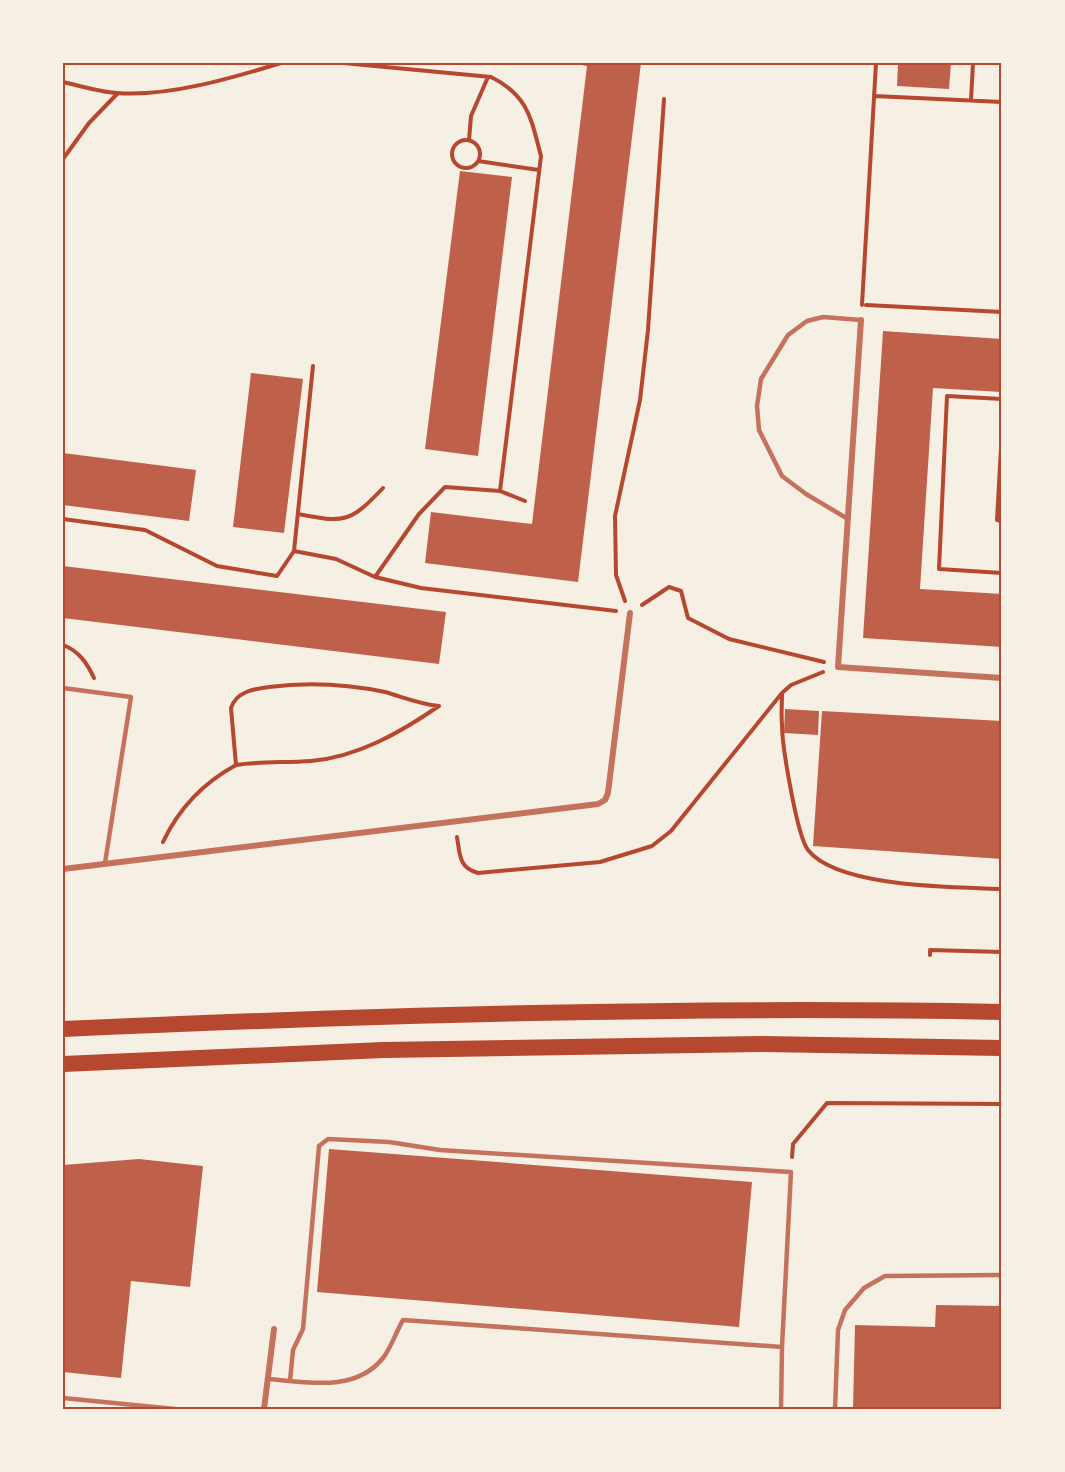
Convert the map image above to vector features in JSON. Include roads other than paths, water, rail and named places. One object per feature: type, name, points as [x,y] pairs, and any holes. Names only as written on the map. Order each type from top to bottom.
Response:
[{"type":"highway","points":[[63,1029],[406,1014],[762,1009],[1002,1012]]},
{"type":"highway","points":[[63,1064],[383,1050],[760,1044],[1002,1048]]},
{"type":"street","points":[[861,320],[838,666],[1002,678]]},
{"type":"street","points":[[63,868],[598,804],[605,800],[608,793],[630,613]]},
{"type":"street","points":[[264,1409],[274,1329]]},
{"type":"lane","points":[[848,519],[806,494],[782,476],[759,430],[757,406],[761,379],[788,335],[807,321],[823,316],[861,320]]},
{"type":"lane","points":[[63,688],[131,697],[105,863]]},
{"type":"lane","points":[[290,1380],[293,1350],[303,1329],[320,1146],[328,1139],[389,1142],[440,1150],[791,1172],[781,1409]]},
{"type":"lane","points":[[835,1409],[838,1330],[845,1310],[864,1288],[885,1276],[1002,1275]]},
{"type":"lane","points":[[268,1379],[326,1383],[359,1378],[383,1358],[403,1320],[782,1347]]},
{"type":"lane","points":[[63,1398],[176,1409]]}]
